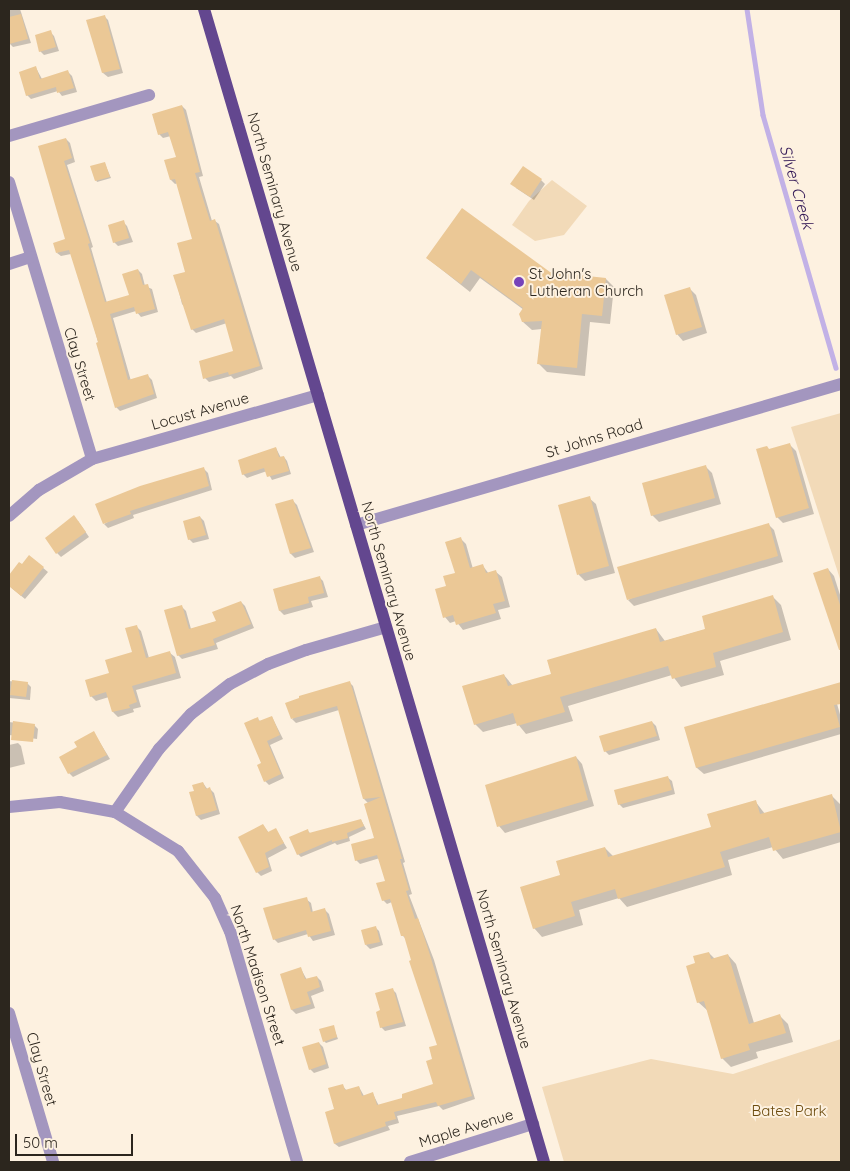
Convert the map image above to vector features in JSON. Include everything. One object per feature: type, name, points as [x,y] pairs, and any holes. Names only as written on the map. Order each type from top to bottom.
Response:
[{"type":"main road","name":"North Seminary Avenue","points":[[204,9],[544,1162]]},
{"type":"street","points":[[9,136],[149,94]]},
{"type":"street","name":"Clay Street","points":[[9,182],[92,460]]},
{"type":"street","points":[[9,264],[31,257]]},
{"type":"street","name":"St Johns Road","points":[[356,525],[841,384]]},
{"type":"street","name":"Locust Avenue","points":[[92,460],[318,395]]},
{"type":"street","points":[[9,516],[39,490],[92,460]]},
{"type":"street","points":[[9,807],[60,802],[115,812],[159,749],[191,714],[230,684],[268,664],[306,650],[386,627]]},
{"type":"street","name":"North Madison Street","points":[[115,812],[178,851],[216,898],[230,930],[297,1162]]},
{"type":"street","name":"Clay Street","points":[[9,1012],[53,1162]]},
{"type":"street","name":"Maple Avenue","points":[[410,1162],[533,1124]]},
{"type":"green space","points":[[552,180],[587,206],[564,235],[535,241],[512,225],[529,201]]},
{"type":"green space","points":[[841,413],[841,582],[791,427]]},
{"type":"green space","name":"Bates Park","points":[[841,1039],[841,1162],[564,1162],[542,1087],[651,1059],[733,1074]]},
{"type":"building","points":[[21,14],[28,39],[9,44],[9,17]]},
{"type":"building","points":[[105,15],[120,69],[102,73],[86,20]]},
{"type":"building","points":[[51,30],[56,47],[39,52],[35,35]]},
{"type":"building","points":[[36,66],[40,79],[68,70],[74,88],[57,93],[56,87],[26,96],[19,72]]},
{"type":"building","points":[[182,105],[200,172],[195,173],[210,221],[215,219],[260,366],[229,375],[228,372],[203,379],[199,361],[233,351],[224,319],[191,330],[173,275],[185,272],[177,243],[192,239],[175,179],[170,180],[164,160],[176,157],[168,132],[158,135],[152,114]]},
{"type":"building","points":[[66,138],[72,158],[64,161],[90,243],[88,244],[105,302],[129,295],[122,274],[138,269],[143,285],[148,284],[155,309],[136,314],[134,307],[110,314],[128,380],[148,374],[154,394],[115,408],[96,343],[98,342],[69,250],[56,253],[53,243],[65,239],[38,146]]},
{"type":"building","points":[[105,162],[110,177],[95,181],[90,166]]},
{"type":"building","points":[[523,166],[542,179],[530,197],[510,184]]},
{"type":"building","points":[[462,208],[550,272],[606,278],[602,316],[582,314],[577,368],[537,364],[542,321],[522,322],[519,314],[523,308],[471,270],[461,284],[426,258]]},
{"type":"building","points":[[124,220],[129,238],[113,243],[108,225]]},
{"type":"building","points":[[690,287],[702,327],[676,335],[664,295]]},
{"type":"building","points":[[790,443],[809,508],[776,518],[756,449],[767,446],[769,449]]},
{"type":"building","points":[[276,447],[279,457],[284,456],[289,471],[267,477],[264,468],[242,475],[238,460]]},
{"type":"building","points":[[706,465],[715,498],[651,516],[642,483]]},
{"type":"building","points":[[204,467],[209,486],[130,511],[131,514],[103,524],[95,504],[140,486]]},
{"type":"building","points":[[590,496],[609,566],[577,575],[558,505]]},
{"type":"building","points":[[293,499],[311,548],[290,554],[275,504]]},
{"type":"building","points":[[74,515],[86,532],[56,554],[45,538]]},
{"type":"building","points":[[200,516],[206,535],[188,540],[183,521]]},
{"type":"building","points":[[769,523],[778,556],[627,600],[617,567]]},
{"type":"building","points":[[461,537],[470,568],[483,564],[486,573],[496,570],[505,601],[493,604],[496,613],[456,625],[453,615],[443,618],[435,589],[446,586],[443,576],[455,573],[445,542]]},
{"type":"building","points":[[29,555],[44,567],[21,596],[9,586],[9,575],[19,562],[22,564]]},
{"type":"building","points":[[828,568],[841,608],[841,650],[839,650],[813,573]]},
{"type":"building","points":[[320,576],[324,593],[308,597],[309,603],[279,611],[273,589]]},
{"type":"building","points":[[773,595],[783,632],[713,653],[716,667],[672,679],[668,666],[560,697],[565,712],[517,726],[513,713],[474,725],[462,686],[504,674],[508,686],[551,674],[547,660],[656,628],[660,642],[705,629],[702,616]]},
{"type":"building","points":[[241,601],[251,624],[213,639],[215,645],[177,656],[164,610],[182,605],[189,629],[216,621],[212,612]]},
{"type":"building","points":[[137,625],[146,658],[170,651],[176,673],[132,686],[137,702],[129,705],[130,708],[112,712],[106,692],[90,697],[85,680],[109,673],[105,660],[132,652],[125,628]]},
{"type":"building","points":[[12,680],[28,682],[26,697],[10,695]]},
{"type":"building","points":[[350,681],[402,859],[400,859],[409,890],[406,891],[415,919],[418,918],[430,955],[472,1096],[438,1106],[436,1102],[394,1112],[396,1119],[385,1122],[386,1126],[334,1144],[325,1112],[334,1109],[328,1088],[343,1084],[345,1090],[359,1086],[362,1096],[373,1092],[377,1105],[402,1098],[402,1094],[433,1084],[426,1061],[432,1059],[429,1047],[437,1045],[409,961],[411,960],[404,936],[401,936],[390,899],[382,901],[376,883],[385,881],[377,855],[355,861],[351,844],[374,838],[364,804],[381,797],[363,799],[337,706],[291,719],[285,703],[299,698],[299,696]]},
{"type":"building","points":[[841,682],[841,704],[834,705],[840,727],[696,768],[684,727]]},
{"type":"building","points":[[272,716],[280,735],[267,741],[281,774],[264,782],[257,765],[261,763],[244,723],[258,717],[259,721]]},
{"type":"building","points":[[13,721],[35,724],[33,742],[11,740]]},
{"type":"building","points":[[652,721],[657,736],[604,752],[599,736]]},
{"type":"building","points":[[94,731],[107,755],[68,774],[59,757],[77,747],[74,742]]},
{"type":"building","points":[[576,756],[588,800],[497,827],[485,785]]},
{"type":"building","points":[[668,776],[672,790],[618,805],[614,790]]},
{"type":"building","points":[[203,782],[206,789],[210,787],[217,810],[196,816],[189,792],[194,791],[192,785]]},
{"type":"building","points":[[832,794],[841,832],[773,851],[769,837],[720,852],[725,867],[618,899],[615,889],[571,902],[575,916],[533,929],[520,887],[560,875],[556,861],[605,847],[608,857],[711,827],[707,814],[756,800],[760,814]]},
{"type":"building","points":[[361,819],[364,826],[347,833],[348,838],[332,842],[332,840],[297,855],[289,837],[308,829],[309,833]]},
{"type":"building","points":[[263,824],[268,832],[276,828],[284,843],[265,853],[269,867],[256,873],[238,837]]},
{"type":"building","points":[[307,897],[311,912],[325,908],[331,931],[308,937],[306,930],[273,940],[263,908]]},
{"type":"building","points":[[376,926],[380,942],[365,945],[361,930]]},
{"type":"building","points":[[709,952],[711,959],[728,954],[749,1024],[780,1014],[786,1033],[748,1044],[750,1050],[721,1059],[704,1001],[697,1003],[686,966],[695,963],[693,956]]},
{"type":"building","points":[[301,967],[305,979],[317,976],[320,987],[307,992],[311,1004],[291,1010],[280,974]]},
{"type":"building","points":[[393,988],[403,1022],[380,1028],[376,1012],[380,1010],[375,993]]},
{"type":"building","points":[[334,1025],[337,1037],[323,1042],[319,1029]]},
{"type":"building","points":[[319,1042],[326,1064],[309,1070],[302,1047]]},
{"type":"waterway","name":"Silver Creek","points":[[747,9],[763,115],[836,368]]},
{"type":"place","name":"St John's Lutheran Church","points":[[519,282]]}]
